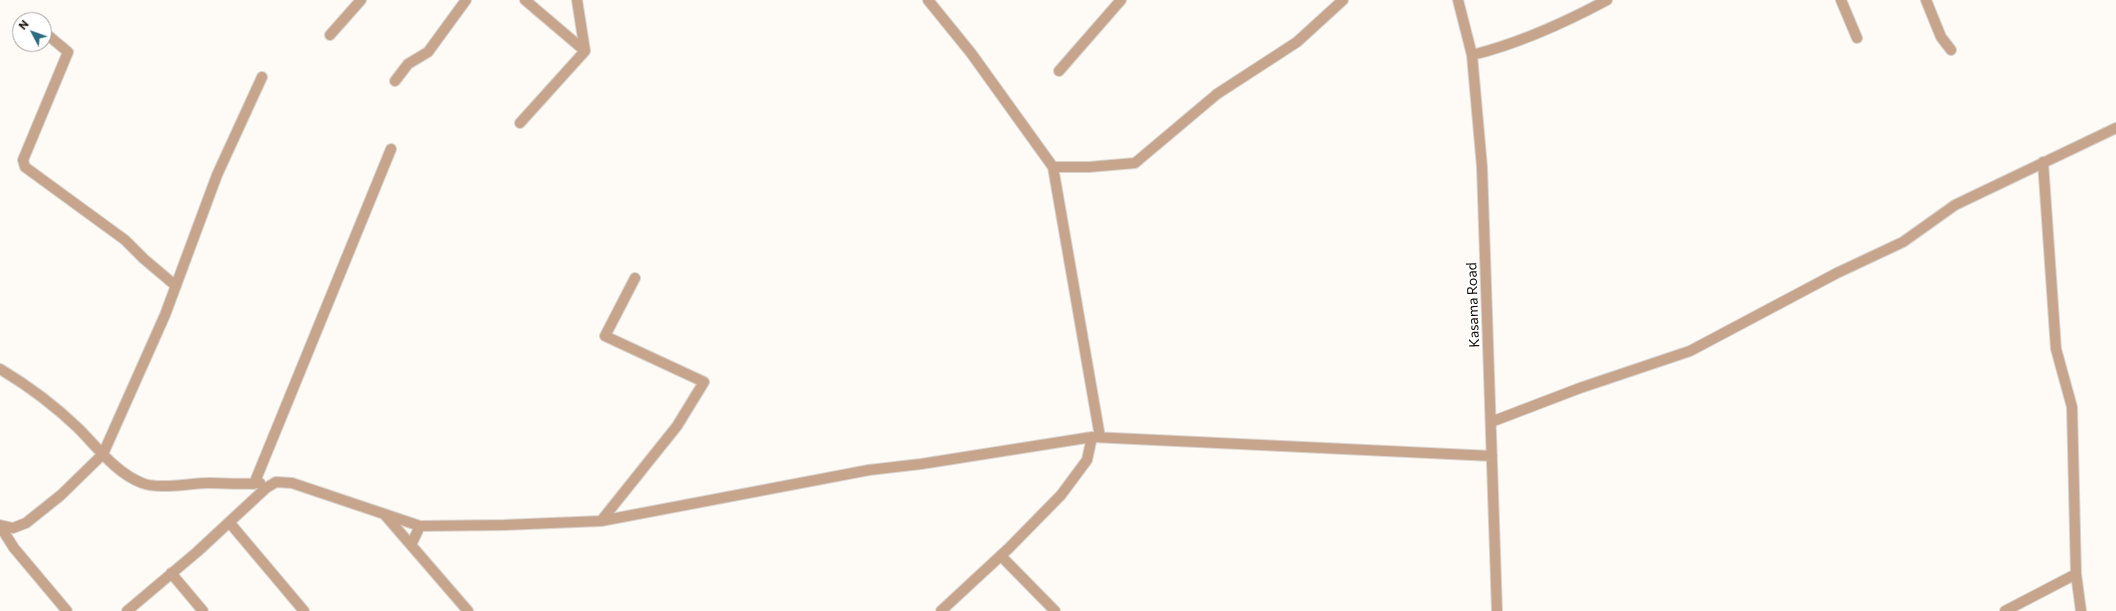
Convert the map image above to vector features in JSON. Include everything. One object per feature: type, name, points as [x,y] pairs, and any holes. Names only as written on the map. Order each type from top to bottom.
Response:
[{"type":"street","points":[[330,35],[361,0]]},
{"type":"street","points":[[395,81],[408,64],[428,52],[466,0]]},
{"type":"street","points":[[525,0],[584,51]]},
{"type":"street","points":[[520,123],[584,51],[577,0]]},
{"type":"street","points":[[928,0],[971,53],[1053,167],[1096,437],[1088,460],[1061,494],[1001,556],[941,611]]},
{"type":"street","points":[[1059,71],[1121,0]]},
{"type":"street","points":[[1053,167],[1088,167],[1135,163],[1217,94],[1297,42],[1343,0]]},
{"type":"street","name":"Kasama Road","points":[[1458,0],[1472,55],[1482,167],[1497,611]]},
{"type":"street","points":[[1472,55],[1492,50],[1554,25],[1585,12],[1607,0]]},
{"type":"street","points":[[1841,0],[1857,38]]},
{"type":"street","points":[[1926,0],[1941,37],[1951,50]]},
{"type":"street","points":[[52,39],[68,52],[23,160],[25,167],[125,240],[144,259],[176,286]]},
{"type":"street","points":[[0,526],[13,528],[26,523],[61,495],[102,454],[176,286],[217,175],[262,77]]},
{"type":"street","points":[[1491,422],[1580,388],[1690,351],[1837,273],[1903,242],[1955,205],[2116,128]]},
{"type":"street","points":[[254,484],[391,149]]},
{"type":"street","points":[[2043,162],[2056,349],[2072,407],[2076,574],[2081,611]]},
{"type":"street","points":[[601,521],[677,426],[704,382],[605,336],[635,278]]},
{"type":"street","points":[[0,369],[16,379],[77,428],[102,454],[131,478],[143,484],[292,483],[420,526],[504,525],[601,521],[869,470],[921,464],[1096,437],[1492,456]]},
{"type":"street","points":[[127,611],[266,488],[276,482]]},
{"type":"street","points":[[385,515],[468,611]]},
{"type":"street","points":[[229,522],[304,611]]},
{"type":"street","points":[[0,526],[14,548],[67,611]]},
{"type":"street","points":[[14,548],[12,540],[17,526]]},
{"type":"street","points":[[411,545],[420,526]]},
{"type":"street","points":[[1001,556],[1055,611]]},
{"type":"street","points":[[171,573],[203,611]]},
{"type":"street","points":[[2005,611],[2076,574]]}]
